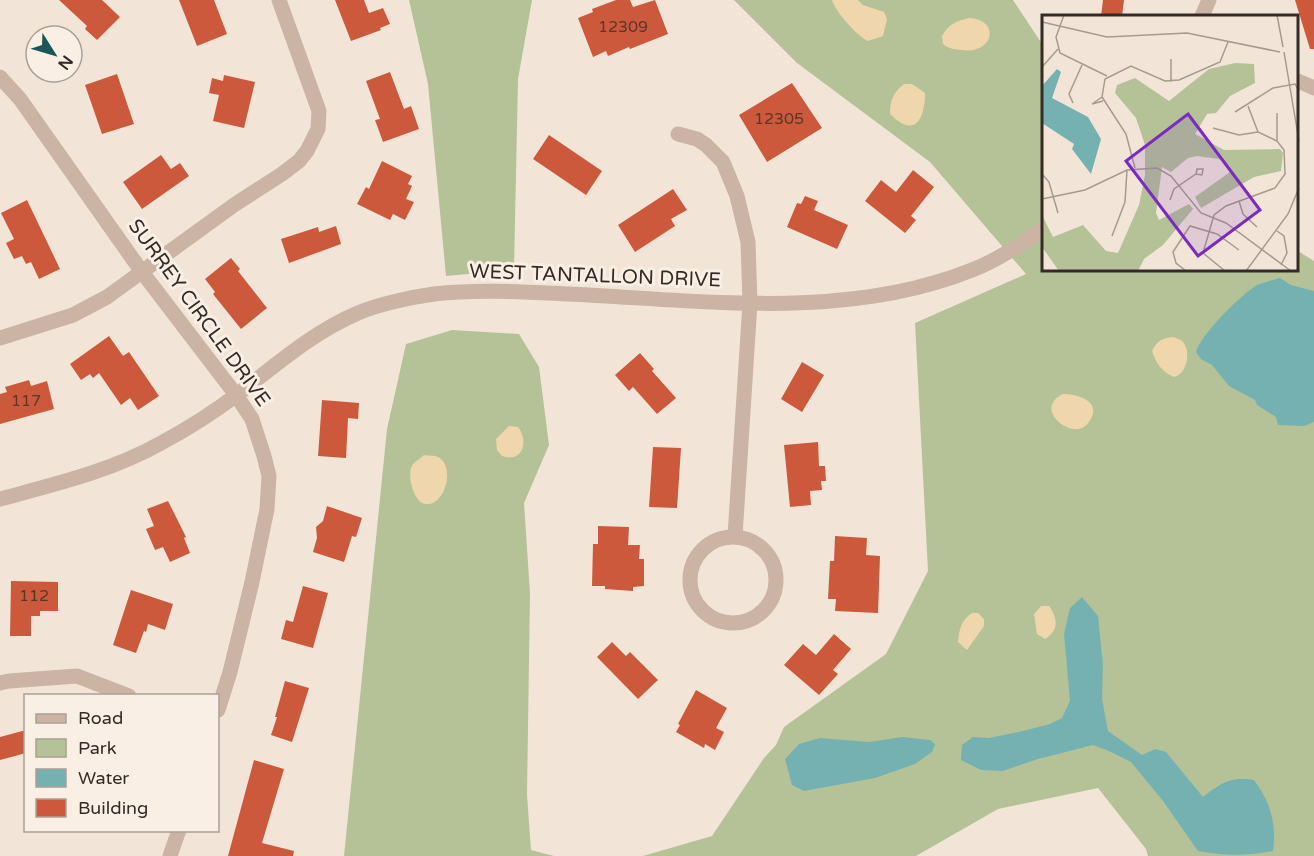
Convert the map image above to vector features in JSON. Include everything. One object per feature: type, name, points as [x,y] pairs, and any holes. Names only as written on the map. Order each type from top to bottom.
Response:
[{"type":"street","points":[[0,338],[73,315],[107,297],[234,205],[282,174],[304,156],[317,134],[319,111],[279,0]]},
{"type":"street","points":[[1202,15],[1209,0]]},
{"type":"street","name":"SURREY CIRCLE DRIVE","points":[[0,76],[20,99],[142,272],[252,419],[269,476],[269,493],[252,582],[219,707]]},
{"type":"street","points":[[1299,81],[1314,88]]},
{"type":"street","points":[[678,134],[697,139],[723,162],[732,181],[748,242],[750,303],[735,536]]},
{"type":"street","name":"WEST TANTALLON DRIVE","points":[[0,499],[109,468],[161,444],[236,395],[294,350],[359,313],[433,295],[490,291],[750,303],[824,302],[874,297],[934,284],[992,261],[1042,229]]},
{"type":"street","points":[[735,536],[748,539],[761,546],[771,557],[776,571],[776,585],[772,599],[764,611],[752,619],[738,623],[724,623],[710,617],[699,608],[692,595],[690,570],[695,558],[703,548],[723,537],[735,536]]},
{"type":"street","points":[[0,683],[77,676],[124,694]]},
{"type":"street","points":[[171,856],[179,832]]},
{"type":"green space","points":[[409,0],[532,0],[518,79],[514,270],[446,276],[428,84]]},
{"type":"green space","points":[[734,0],[1013,0],[1042,44],[1042,272],[1299,272],[1299,252],[1314,261],[1314,856],[1148,856],[1146,849],[1098,788],[998,809],[916,856],[643,856],[712,836],[764,758],[776,745],[784,727],[886,654],[928,571],[915,323],[1026,274],[930,162],[797,63]]},
{"type":"green space","points":[[452,330],[519,334],[539,367],[549,445],[524,503],[530,593],[527,795],[531,850],[554,856],[344,856],[387,429],[406,344]]},
{"type":"sand","points":[[832,0],[858,0],[863,5],[884,12],[887,19],[883,36],[868,41],[863,38],[842,16]]},
{"type":"sand","points":[[969,18],[979,20],[986,25],[989,37],[986,43],[972,50],[954,49],[943,44],[942,36],[950,26]]},
{"type":"sand","points":[[904,84],[912,84],[925,93],[921,118],[912,125],[906,125],[890,114],[893,97]]},
{"type":"sand","points":[[1173,337],[1182,341],[1187,350],[1185,367],[1174,377],[1160,367],[1152,351],[1160,341]]},
{"type":"sand","points":[[1063,394],[1083,398],[1092,405],[1092,416],[1082,428],[1066,427],[1053,415],[1051,408],[1054,400]]},
{"type":"sand","points":[[509,426],[518,427],[523,444],[519,454],[509,457],[502,456],[497,450],[496,439]]},
{"type":"sand","points":[[424,455],[436,456],[443,462],[447,476],[446,485],[438,499],[426,504],[421,502],[414,493],[410,474],[413,464]]},
{"type":"sand","points":[[1041,606],[1049,606],[1056,624],[1053,632],[1045,639],[1037,634],[1034,614]]},
{"type":"sand","points":[[972,613],[978,613],[984,619],[984,626],[967,650],[958,642],[958,638],[963,622]]},
{"type":"water","points":[[1280,278],[1291,285],[1314,291],[1314,422],[1304,426],[1278,425],[1276,417],[1257,405],[1255,400],[1229,386],[1212,365],[1201,359],[1196,352],[1205,335],[1241,297],[1257,285]]},
{"type":"water","points":[[1082,597],[1098,616],[1103,665],[1102,699],[1108,731],[1142,755],[1155,749],[1166,752],[1203,797],[1232,780],[1254,780],[1271,813],[1274,831],[1273,851],[1235,855],[1198,851],[1163,801],[1131,762],[1093,745],[1038,759],[1003,771],[981,770],[961,760],[962,745],[973,737],[989,738],[1023,731],[1050,724],[1062,718],[1070,701],[1064,634],[1070,608]]},
{"type":"water","points":[[902,737],[930,740],[935,744],[932,752],[915,764],[875,778],[804,791],[792,785],[785,759],[799,744],[820,738],[869,742]]},
{"type":"building","points":[[59,0],[102,0],[120,17],[97,40],[85,29],[87,26]]},
{"type":"building","points":[[179,0],[214,0],[227,34],[197,46]]},
{"type":"building","points":[[335,0],[364,0],[369,13],[383,8],[390,24],[380,28],[381,30],[351,41]]},
{"type":"building","points":[[616,0],[630,0],[633,7],[655,0],[668,34],[608,56],[606,51],[593,57],[578,18],[593,12],[592,9]]},
{"type":"building","points":[[1103,0],[1124,0],[1122,15],[1101,15]]},
{"type":"building","points":[[1295,0],[1314,0],[1314,49],[1310,49]]},
{"type":"building","points":[[390,72],[404,109],[411,106],[419,129],[383,142],[375,120],[380,119],[366,81]]},
{"type":"building","points":[[117,74],[134,124],[102,134],[85,85]]},
{"type":"building","points":[[224,75],[255,82],[244,128],[213,121],[219,95],[209,93],[212,78],[223,81]]},
{"type":"building","points":[[792,83],[822,128],[767,162],[739,115]]},
{"type":"building","points":[[549,135],[602,171],[586,195],[533,159]]},
{"type":"building","points":[[161,155],[171,169],[180,163],[189,176],[142,209],[123,182]]},
{"type":"building","points":[[382,161],[412,176],[408,184],[412,186],[406,199],[414,202],[405,220],[393,214],[390,220],[357,204],[366,187],[369,189]]},
{"type":"building","points":[[913,170],[934,187],[911,216],[916,220],[905,233],[865,201],[881,180],[896,192]]},
{"type":"building","points":[[673,189],[687,210],[671,219],[675,226],[635,252],[618,225]]},
{"type":"building","points":[[805,196],[818,201],[814,210],[848,225],[837,249],[787,227],[797,203],[801,204]]},
{"type":"building","points":[[27,200],[60,269],[39,279],[31,262],[26,264],[22,256],[14,259],[6,243],[14,239],[1,213]]},
{"type":"building","points":[[336,226],[341,244],[289,263],[281,239],[318,227],[319,232]]},
{"type":"building","points":[[231,258],[240,269],[238,271],[267,308],[241,329],[213,294],[215,292],[205,279]]},
{"type":"building","points":[[109,336],[123,356],[129,352],[159,396],[138,410],[130,398],[121,405],[99,373],[93,378],[90,374],[81,380],[70,364]]},
{"type":"building","points":[[640,353],[654,369],[652,371],[676,398],[657,414],[633,387],[629,391],[615,375]]},
{"type":"building","points":[[802,362],[824,375],[802,412],[781,399]]},
{"type":"building","points":[[29,380],[31,386],[47,381],[54,409],[0,424],[0,394],[7,392],[5,387]]},
{"type":"building","points":[[322,400],[359,403],[358,419],[348,418],[346,458],[318,456]]},
{"type":"building","points":[[818,442],[819,466],[825,466],[826,481],[821,481],[822,490],[810,491],[811,505],[790,507],[784,445]]},
{"type":"building","points":[[653,447],[681,448],[677,508],[649,507]]},
{"type":"building","points":[[168,501],[186,537],[184,538],[190,553],[170,562],[163,547],[155,550],[146,529],[154,526],[147,509]]},
{"type":"building","points":[[327,506],[362,518],[356,537],[352,536],[344,562],[313,552],[317,538],[316,527],[323,521]]},
{"type":"building","points":[[598,526],[629,527],[628,545],[640,545],[639,559],[644,559],[644,586],[633,587],[633,591],[592,586],[593,544],[598,544]]},
{"type":"building","points":[[835,536],[867,538],[866,555],[880,556],[878,613],[835,611],[836,599],[828,599],[830,561],[834,561]]},
{"type":"building","points":[[11,581],[58,582],[58,611],[40,611],[40,616],[31,616],[31,636],[10,636]]},
{"type":"building","points":[[303,586],[328,593],[313,648],[281,639],[286,620],[293,622]]},
{"type":"building","points":[[131,590],[173,604],[165,630],[148,624],[136,653],[113,645]]},
{"type":"building","points":[[834,634],[851,649],[833,670],[838,674],[819,695],[784,665],[803,644],[816,655]]},
{"type":"building","points":[[612,642],[626,656],[630,652],[658,680],[638,699],[597,657]]},
{"type":"building","points":[[285,681],[309,688],[292,742],[271,735]]},
{"type":"building","points":[[696,690],[727,708],[716,728],[724,732],[715,750],[705,744],[704,748],[676,732]]},
{"type":"building","points":[[24,731],[24,754],[0,760],[0,737]]},
{"type":"building","points":[[254,760],[284,769],[262,843],[294,851],[293,856],[228,856]]}]
